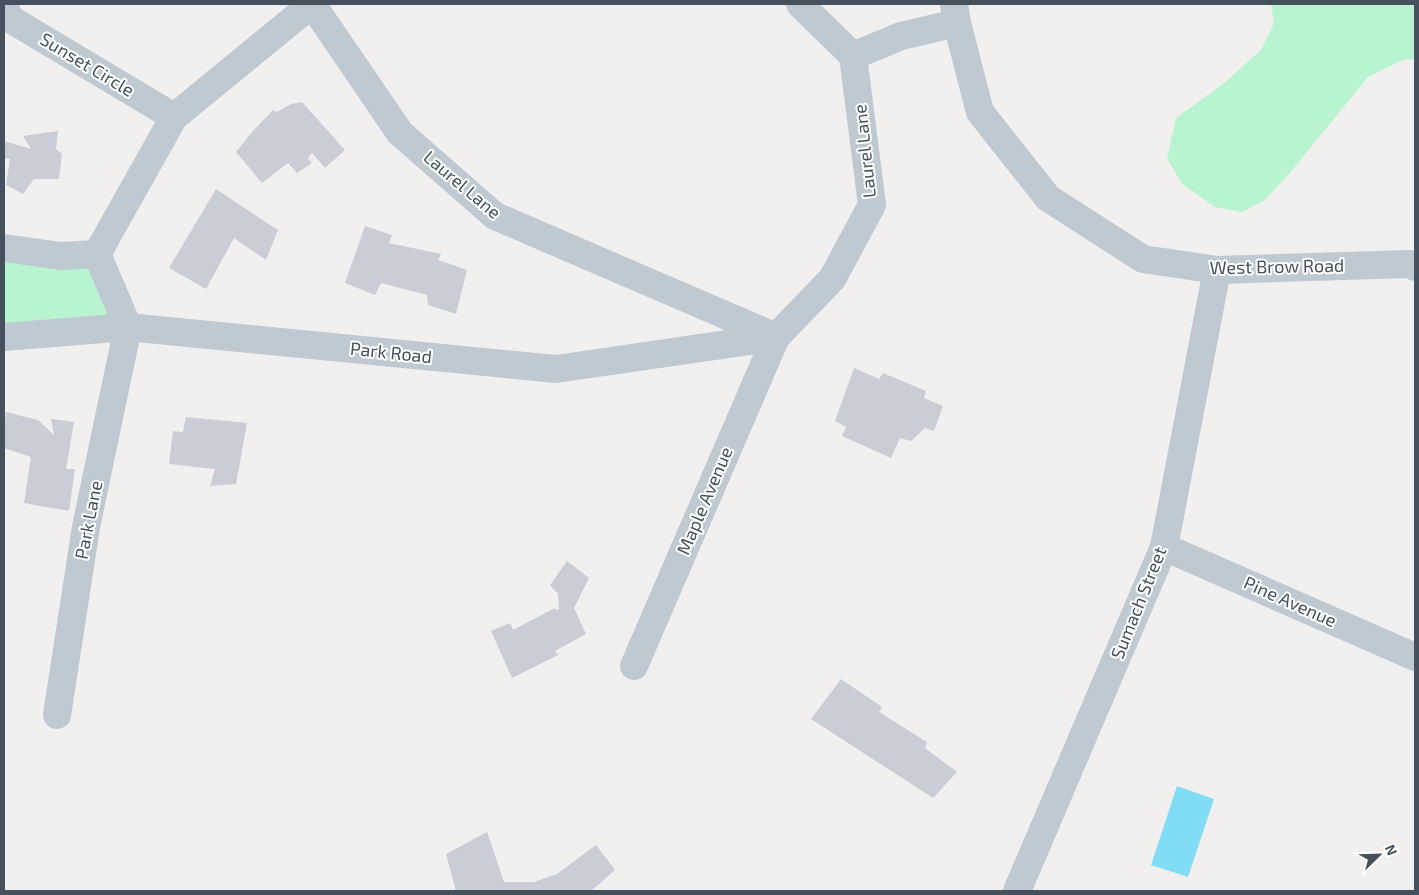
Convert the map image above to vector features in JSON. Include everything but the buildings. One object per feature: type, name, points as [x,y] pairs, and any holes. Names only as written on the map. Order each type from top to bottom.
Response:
[{"type":"street","name":"Laurel Lane","points":[[97,254],[174,117],[312,4],[400,133],[495,216],[776,337],[832,279],[872,205],[853,56]]},
{"type":"street","points":[[800,4],[853,56],[955,13]]},
{"type":"street","name":"Sunset Circle","points":[[4,9],[12,20],[174,117]]},
{"type":"street","name":"West Brow Road","points":[[955,13],[980,112],[1048,198],[1143,259],[1217,270],[1411,264],[1415,267]]},
{"type":"street","points":[[4,248],[61,256],[97,254],[128,327]]},
{"type":"street","name":"Sumach Street","points":[[1017,891],[1164,548],[1217,270]]},
{"type":"street","name":"Park Road","points":[[4,337],[128,327],[556,369],[776,337]]},
{"type":"street","name":"Park Lane","points":[[57,715],[86,527],[128,327]]},
{"type":"street","name":"Maple Avenue","points":[[634,666],[776,337]]},
{"type":"street","name":"Pine Avenue","points":[[1164,548],[1415,657]]},
{"type":"green space","points":[[1271,4],[1415,4],[1415,59],[1403,60],[1368,77],[1289,174],[1265,200],[1242,212],[1215,207],[1182,184],[1167,158],[1176,118],[1223,84],[1261,50],[1274,23]]},
{"type":"green space","points":[[4,255],[92,261],[121,322],[4,331]]},
{"type":"water","points":[[1177,786],[1214,799],[1188,877],[1151,865]]}]
